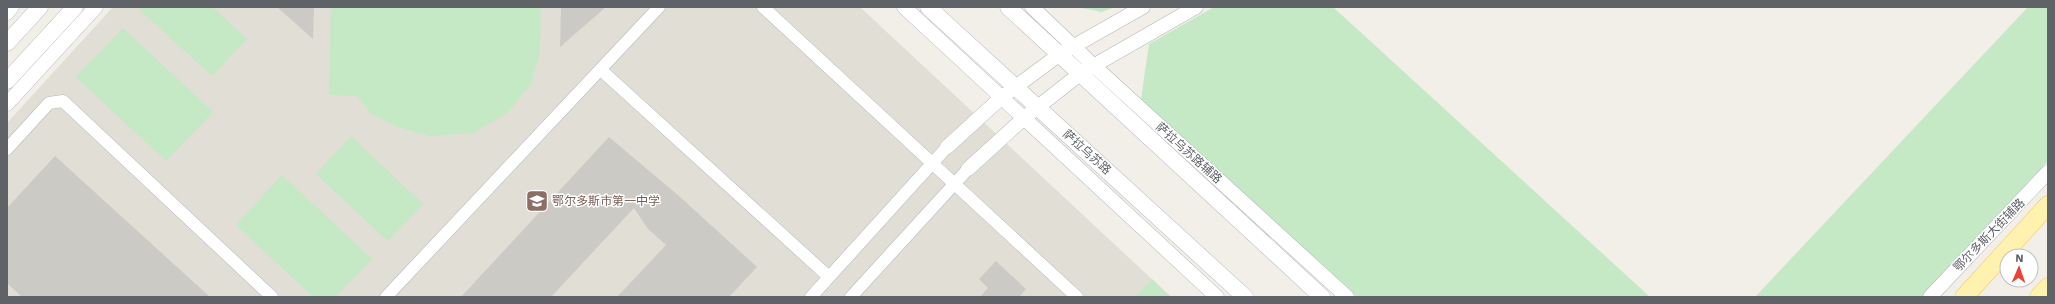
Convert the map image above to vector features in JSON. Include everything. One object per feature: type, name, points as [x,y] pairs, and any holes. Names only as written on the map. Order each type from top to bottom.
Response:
[{"type":"main road","points":[[7,43],[40,7]]},
{"type":"main road","points":[[7,81],[75,7]]},
{"type":"main road","name":"萨拉乌苏路","points":[[928,7],[1245,297]]},
{"type":"main road","points":[[1008,7],[1060,54],[1087,69],[1322,297]]},
{"type":"main road","points":[[1964,297],[2048,205]]},
{"type":"main road","points":[[2039,297],[2048,287]]},
{"type":"street","points":[[7,13],[12,7]]},
{"type":"street","points":[[7,104],[96,7]]},
{"type":"street","points":[[386,297],[659,7]]},
{"type":"street","points":[[764,7],[1077,297]]},
{"type":"street","points":[[904,7],[1217,297]]},
{"type":"street","name":"萨拉乌苏路辅路","points":[[1032,7],[1074,45],[1087,69],[1347,297]]},
{"type":"street","points":[[811,297],[948,147],[1002,97],[1074,45],[1143,7]]},
{"type":"street","points":[[851,297],[968,169],[1037,107],[1087,69],[1196,7]]},
{"type":"street","points":[[601,70],[829,277]]},
{"type":"street","points":[[7,149],[49,103],[63,101],[272,297]]},
{"type":"street","name":"鄂尔多斯大街辅路","points":[[1930,297],[2048,172]]},
{"type":"shaded area","name":"鄂尔多斯市第一中学","points":[[113,7],[860,7],[1171,297],[7,297],[7,123]]},
{"type":"green space","points":[[141,7],[212,7],[247,39],[212,76],[139,9]]},
{"type":"green space","points":[[331,7],[541,7],[540,53],[530,86],[506,114],[473,133],[430,136],[397,127],[372,114],[357,96],[329,95]]},
{"type":"green space","points":[[1077,7],[1115,7],[1102,12]]},
{"type":"green space","points":[[1214,7],[1333,7],[1650,297],[1357,297],[1140,106],[1149,44]]},
{"type":"green space","points":[[2028,7],[2048,7],[2048,161],[1922,297],[1755,297]]},
{"type":"green space","points":[[123,28],[213,112],[166,161],[76,77]]},
{"type":"green space","points":[[351,136],[423,204],[388,241],[316,174]]},
{"type":"green space","points":[[282,175],[372,259],[336,297],[313,297],[236,225]]},
{"type":"green space","points":[[1152,279],[1171,297],[1136,297]]},
{"type":"building","points":[[277,7],[314,7],[313,39]]},
{"type":"building","points":[[561,7],[606,7],[560,47]]},
{"type":"building","points":[[609,137],[679,196],[757,267],[729,297],[617,297],[666,245],[648,229],[634,208],[551,297],[461,297]]},
{"type":"building","points":[[55,156],[210,297],[22,297],[7,283],[7,208]]},
{"type":"building","points":[[996,261],[1026,289],[1019,297],[980,297],[988,288],[979,279]]},
{"type":"place","name":"鄂尔多斯市第一中学","points":[[537,201]]}]
